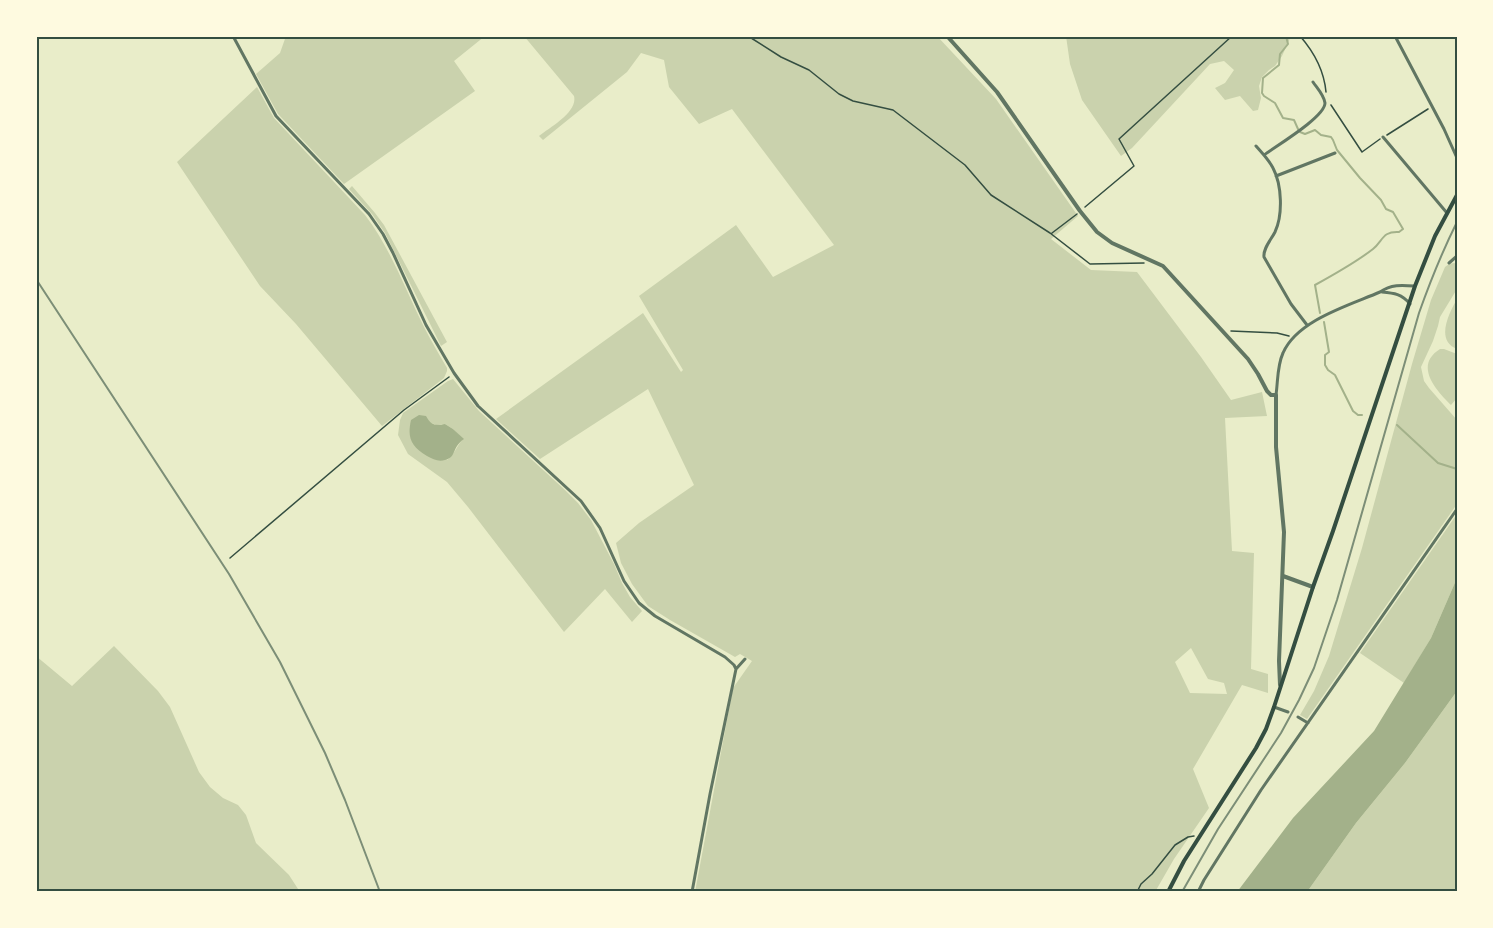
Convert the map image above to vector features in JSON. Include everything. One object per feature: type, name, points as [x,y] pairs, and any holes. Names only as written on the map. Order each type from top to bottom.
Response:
[{"type":"main road","points":[[1168,892],[1184,861],[1266,729],[1415,286],[1435,236],[1457,195]]},
{"type":"street","points":[[233,36],[276,116],[369,214],[383,234],[426,325],[454,373],[483,412],[581,501],[600,528],[624,581],[639,603],[655,616],[725,657],[736,669]]},
{"type":"street","points":[[947,36],[997,92],[1092,227],[1107,240],[1152,260],[1167,270],[1248,359],[1270,395],[1276,395]]},
{"type":"street","points":[[1395,36],[1457,158]]},
{"type":"street","points":[[1264,155],[1298,132],[1323,111],[1325,104],[1313,82]]},
{"type":"street","points":[[1383,137],[1447,213]]},
{"type":"street","points":[[1256,146],[1271,165],[1276,176],[1281,208],[1280,218],[1264,250],[1264,257],[1291,304],[1307,325]]},
{"type":"street","points":[[1276,176],[1335,153]]},
{"type":"street","points":[[1449,263],[1457,256]]},
{"type":"street","points":[[1280,689],[1284,532],[1276,447],[1276,395],[1282,355],[1293,337],[1307,325],[1322,317],[1394,285],[1415,286]]},
{"type":"street","points":[[1380,292],[1397,293],[1410,304]]},
{"type":"street","points":[[1198,892],[1203,880],[1254,800],[1457,509]]},
{"type":"street","points":[[1283,576],[1313,587]]},
{"type":"street","points":[[692,892],[736,669],[745,659]]},
{"type":"street","points":[[1274,708],[1288,712]]},
{"type":"street","points":[[1299,717],[1308,723]]},
{"type":"path","points":[[748,36],[781,57],[809,70],[839,94],[853,101],[893,110],[965,165],[991,195],[1052,234],[1090,264],[1149,263],[1152,260]]},
{"type":"path","points":[[1052,234],[1134,166],[1119,139],[1232,36]]},
{"type":"path","points":[[1300,36],[1317,60],[1324,77],[1327,96]]},
{"type":"path","points":[[1329,103],[1362,152],[1431,106]]},
{"type":"path","points":[[1222,330],[1277,333],[1293,337]]},
{"type":"path","points":[[230,558],[404,410],[454,373]]},
{"type":"path","points":[[1137,892],[1141,884],[1152,874],[1175,844],[1188,837],[1201,835]]},
{"type":"shaded area","points":[[286,36],[485,36],[454,61],[475,91],[344,184],[278,114],[256,74],[280,53]]},
{"type":"shaded area","points":[[524,36],[937,36],[996,99],[1078,216],[1051,239],[1091,270],[1137,272],[1231,400],[1262,392],[1267,416],[1225,418],[1232,551],[1254,553],[1251,669],[1268,674],[1268,693],[1242,685],[1193,769],[1209,808],[1174,859],[1155,892],[695,892],[733,688],[752,661],[740,654],[735,657],[648,606],[632,584],[621,563],[616,543],[639,523],[694,485],[648,389],[540,459],[496,419],[643,313],[681,372],[683,370],[639,296],[736,225],[773,277],[834,245],[732,109],[699,124],[669,87],[664,60],[641,53],[627,72],[543,140],[539,136],[568,113],[572,108],[574,96]],"holes":[[[1191,648],[1208,679],[1224,683],[1227,694],[1190,693],[1175,662]]]},
{"type":"shaded area","points":[[1066,36],[1291,36],[1275,66],[1262,77],[1259,86],[1261,98],[1258,110],[1253,111],[1240,96],[1225,100],[1215,88],[1225,83],[1234,70],[1224,61],[1210,64],[1132,148],[1121,156],[1082,100],[1070,64]]},
{"type":"shaded area","points":[[257,87],[274,118],[365,215],[374,228],[447,368],[444,378],[382,426],[296,324],[260,286],[177,162]]},
{"type":"shaded area","points":[[352,186],[384,225],[447,342],[441,346],[385,233],[372,214],[349,189]]},
{"type":"shaded area","points":[[1457,264],[1457,289],[1440,317],[1433,341],[1421,367],[1424,381],[1457,420],[1457,504],[1307,719],[1300,715],[1314,691],[1329,656],[1362,548],[1431,300],[1445,267]]},
{"type":"shaded area","points":[[1457,299],[1457,349],[1450,345],[1445,333],[1448,319]]},
{"type":"shaded area","points":[[1440,349],[1457,354],[1457,398],[1451,405],[1434,386],[1428,370],[1428,363],[1432,356]]},
{"type":"shaded area","points":[[453,379],[479,411],[565,490],[591,520],[622,583],[642,611],[632,622],[605,589],[564,632],[447,482],[408,454],[398,435],[403,413]],"holes":[[[429,422],[436,425],[445,424],[463,439],[447,460]]]},
{"type":"shaded area","points":[[419,415],[426,416],[434,424],[445,424],[464,439],[450,458],[442,461],[436,460],[414,445],[410,437],[411,420]]},
{"type":"shaded area","points":[[1457,514],[1457,578],[1431,638],[1404,683],[1360,653]]},
{"type":"shaded area","points":[[1457,578],[1457,691],[1405,763],[1356,823],[1307,892],[1237,892],[1293,818],[1374,731],[1431,638]]},
{"type":"shaded area","points":[[114,646],[158,691],[170,707],[199,772],[210,787],[223,798],[238,805],[246,815],[256,843],[289,875],[300,892],[36,892],[36,656],[72,686]]},
{"type":"shaded area","points":[[1457,691],[1457,892],[1307,892],[1356,823],[1405,763]]},
{"type":"waterway","points":[[1286,36],[1288,44],[1280,54],[1279,65],[1263,78],[1262,93],[1275,103],[1283,118],[1294,120],[1298,129]]},
{"type":"waterway","points":[[1300,132],[1305,134],[1315,130],[1321,135],[1331,137],[1337,150],[1381,200],[1386,209],[1393,212],[1403,229],[1389,233],[1366,254],[1315,285],[1320,313]]},
{"type":"waterway","points":[[1324,322],[1329,352],[1325,355],[1325,365],[1335,375],[1353,411],[1362,415]]},
{"type":"waterway","points":[[1397,425],[1438,463],[1457,469]]},
{"type":"railway","points":[[1182,892],[1218,829],[1281,733],[1314,668],[1337,600],[1419,313],[1436,267],[1457,222]]},
{"type":"railway","points":[[36,279],[229,574],[280,662],[325,753],[380,892]]}]
